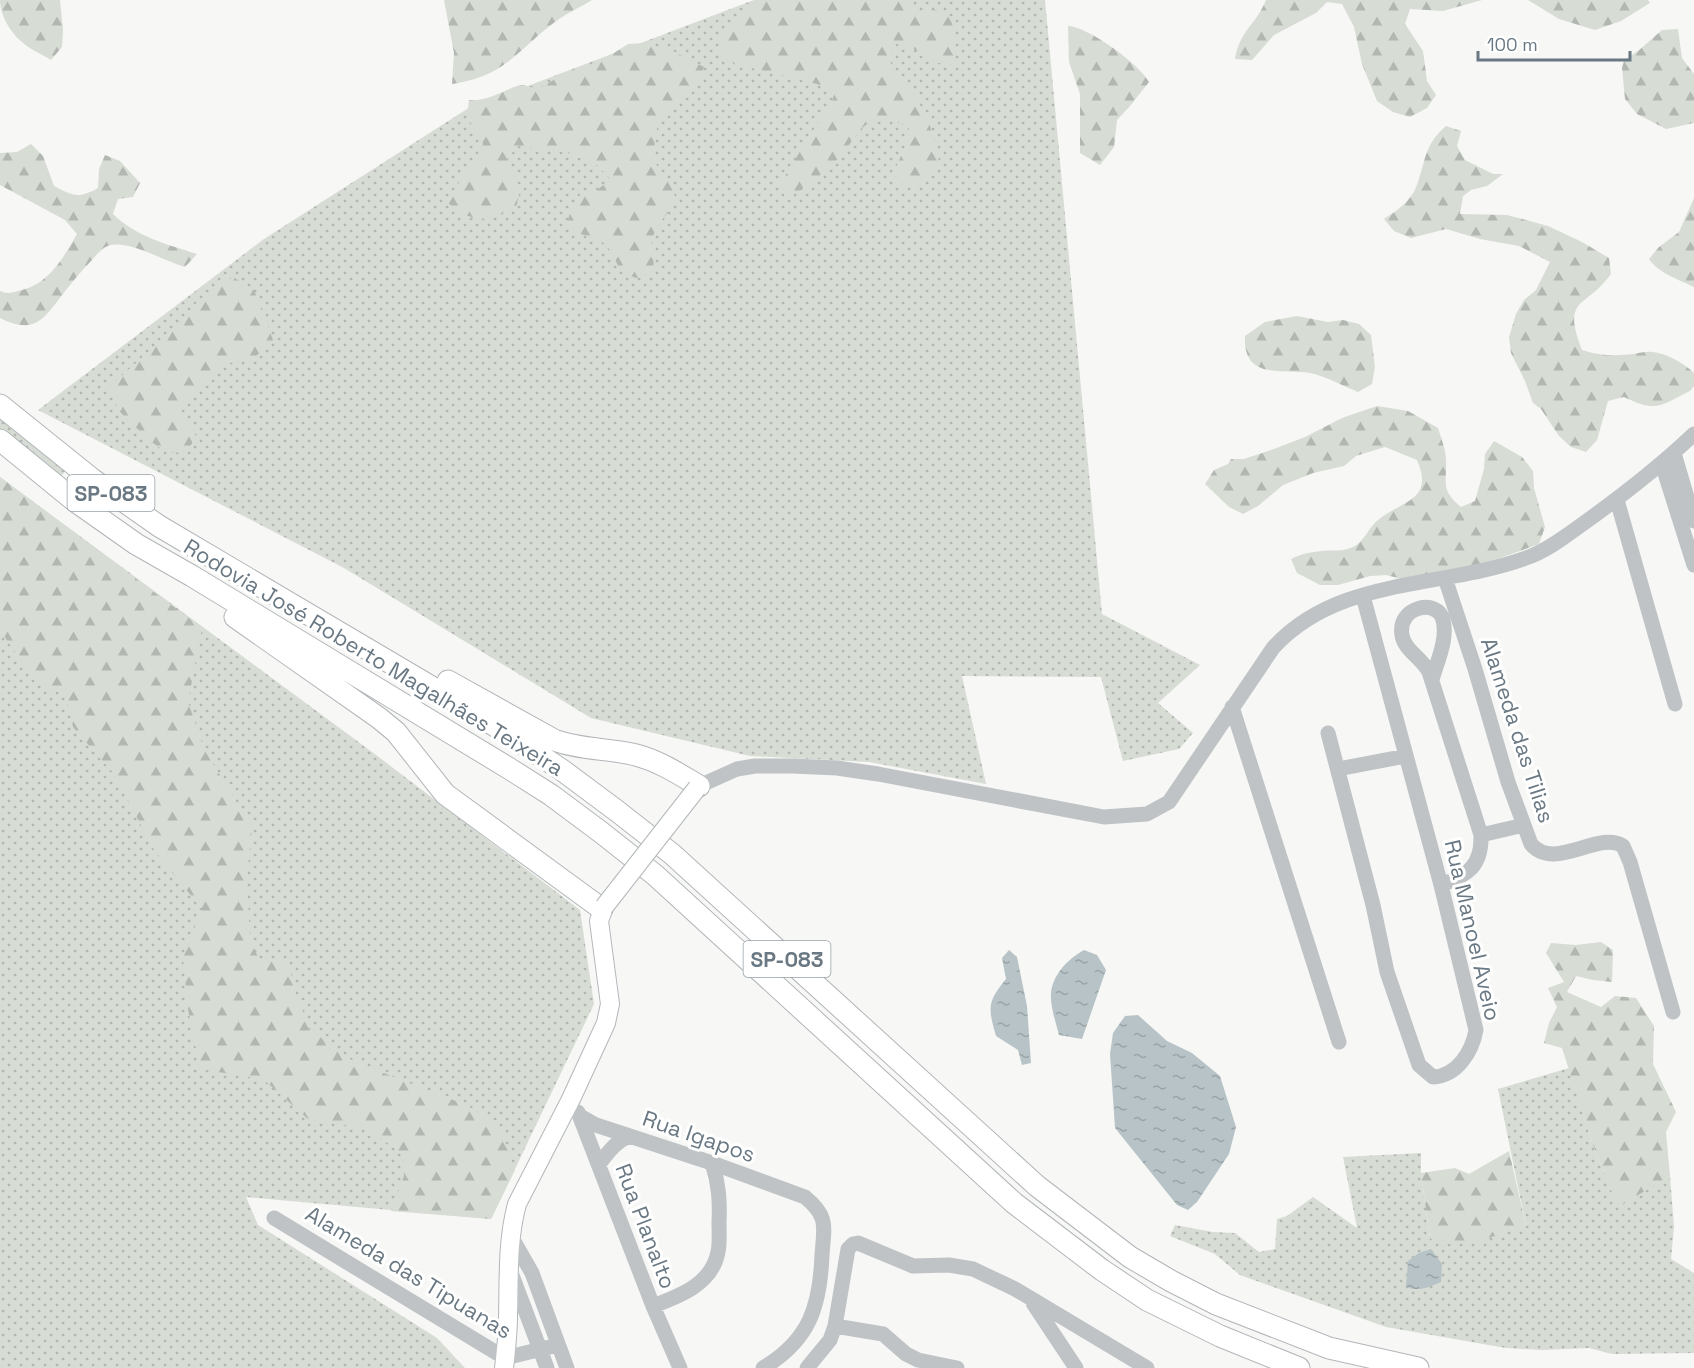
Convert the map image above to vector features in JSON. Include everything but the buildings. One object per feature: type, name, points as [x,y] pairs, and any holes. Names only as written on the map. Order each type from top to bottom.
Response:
[{"type":"highway","name":"Rodovia José Roberto Magalhães Teixeira","points":[[0,405],[65,458],[159,526],[462,705],[617,810],[672,854],[1037,1186],[1130,1257],[1216,1304],[1308,1340],[1329,1348],[1418,1368]]},
{"type":"highway","name":"Rodovia José Roberto Magalhães Teixeira","points":[[0,440],[47,479],[136,544],[468,742],[550,795],[655,875],[1014,1203],[1102,1270],[1147,1300],[1220,1336],[1299,1368]]},
{"type":"highway","points":[[136,544],[173,574],[379,718],[396,732],[445,794],[603,908]]},
{"type":"highway","points":[[268,590],[430,672],[554,740],[579,748],[636,755],[659,764],[698,787]]},
{"type":"main road","points":[[505,1363],[508,1264],[517,1204],[571,1099],[606,1023],[610,1004],[599,921],[603,908],[698,787]]},
{"type":"street","points":[[698,787],[737,769],[755,766],[837,768],[922,781],[1104,816],[1147,814],[1169,802],[1232,707],[1286,633],[1332,605],[1396,586],[1445,578],[1528,558],[1564,537],[1617,500],[1645,475],[1662,464],[1694,434]]},
{"type":"street","points":[[1674,453],[1694,521]]},
{"type":"street","points":[[1662,464],[1694,565]]},
{"type":"street","points":[[1617,500],[1675,704]]},
{"type":"street","name":"Alameda das Tilias","points":[[1445,578],[1475,669],[1508,782],[1532,846],[1542,852],[1568,852],[1612,842],[1623,846],[1630,862],[1673,1012]]},
{"type":"street","points":[[1368,594],[1434,834],[1445,883],[1470,872],[1478,860],[1482,845],[1481,835],[1432,680]]},
{"type":"street","name":"Rua Manoel Aveio","points":[[1329,733],[1373,905],[1387,972],[1419,1065],[1433,1077],[1443,1077],[1458,1066],[1474,1045],[1476,1030],[1445,883],[1406,756],[1368,594]]},
{"type":"street","points":[[1232,707],[1339,1042]]},
{"type":"street","points":[[1338,769],[1406,756]]},
{"type":"street","points":[[1481,835],[1524,825]]},
{"type":"street","name":"Rua Planalto","points":[[571,1099],[580,1116],[653,1306],[680,1368]]},
{"type":"street","name":"Rua Igapos","points":[[580,1116],[596,1125],[712,1163],[805,1197],[818,1207],[824,1218],[818,1301],[797,1340],[779,1358],[763,1368]]},
{"type":"street","points":[[599,1164],[620,1140],[629,1136]]},
{"type":"street","points":[[653,1306],[687,1293],[705,1278],[714,1265],[718,1252],[720,1196],[718,1180],[712,1163]]},
{"type":"street","name":"Alameda das Tipuanas","points":[[274,1218],[505,1363],[558,1345]]},
{"type":"street","points":[[512,1238],[531,1273],[567,1368]]},
{"type":"street","points":[[807,1368],[830,1340],[835,1326],[848,1249],[853,1244],[913,1266],[949,1265],[973,1269],[1015,1289],[1147,1368]]},
{"type":"street","points":[[508,1264],[547,1368]]},
{"type":"street","points":[[1031,1300],[1076,1368]]},
{"type":"street","points":[[835,1326],[883,1334],[906,1354],[918,1360],[957,1368]]},
{"type":"green space","points":[[0,0],[60,0],[62,47],[51,60],[28,47],[14,33],[6,23]]},
{"type":"green space","points":[[444,0],[592,0],[556,21],[496,69],[470,80],[452,84],[454,53]]},
{"type":"green space","points":[[754,0],[1045,0],[1102,614],[1200,665],[1158,703],[1193,733],[1179,749],[1123,761],[1101,677],[962,676],[986,784],[869,762],[750,756],[591,718],[344,568],[38,410],[264,239],[467,109]]},
{"type":"green space","points":[[758,0],[911,0],[906,6],[920,14],[936,10],[950,17],[956,36],[953,64],[938,63],[912,48],[896,44],[889,58],[896,76],[915,96],[928,119],[939,158],[924,185],[903,185],[893,174],[908,140],[909,125],[876,121],[867,124],[830,166],[786,200],[780,184],[817,124],[829,110],[835,92],[821,85],[727,62],[720,48],[720,36]]},
{"type":"green space","points":[[1266,0],[1482,0],[1443,11],[1410,9],[1405,24],[1423,51],[1427,81],[1436,95],[1427,108],[1410,117],[1393,112],[1377,101],[1362,64],[1354,27],[1342,4],[1327,2],[1316,13],[1274,35],[1252,60],[1235,59],[1244,34],[1258,16]]},
{"type":"green space","points":[[1528,0],[1648,0],[1650,3],[1621,21],[1595,30],[1559,19]]},
{"type":"green space","points":[[1068,26],[1100,39],[1125,57],[1144,74],[1149,82],[1117,120],[1114,147],[1100,165],[1080,153],[1080,94],[1069,62]]},
{"type":"green space","points":[[1678,29],[1682,58],[1694,74],[1694,123],[1666,129],[1637,114],[1625,99],[1622,68],[1624,60],[1662,30]]},
{"type":"green space","points":[[644,43],[675,52],[704,67],[698,84],[658,122],[653,156],[675,196],[669,211],[651,240],[654,255],[653,271],[636,278],[621,272],[605,245],[594,237],[577,234],[567,223],[572,207],[582,192],[598,189],[611,180],[598,166],[568,153],[518,146],[507,159],[520,190],[516,208],[497,216],[473,218],[448,203],[483,144],[467,118],[469,100],[485,98],[524,85],[538,89],[628,44]]},
{"type":"green space","points":[[1446,126],[1461,131],[1457,146],[1465,160],[1493,174],[1503,174],[1487,186],[1471,190],[1463,196],[1460,214],[1507,215],[1548,226],[1609,258],[1611,274],[1575,311],[1576,333],[1582,350],[1614,355],[1650,352],[1669,356],[1694,373],[1694,386],[1690,391],[1658,406],[1644,405],[1624,397],[1608,401],[1597,440],[1586,452],[1571,447],[1559,436],[1541,409],[1533,403],[1511,353],[1509,337],[1516,314],[1524,300],[1536,290],[1550,262],[1519,246],[1480,239],[1446,229],[1411,238],[1394,231],[1384,219],[1399,209],[1411,196],[1433,140]]},
{"type":"green space","points":[[31,144],[43,156],[54,186],[76,195],[98,188],[99,169],[105,155],[120,161],[140,183],[133,197],[118,199],[113,214],[142,234],[197,254],[185,267],[128,246],[108,246],[97,255],[50,311],[37,322],[21,325],[0,318],[0,291],[7,293],[29,288],[47,277],[77,234],[65,220],[0,185],[0,153],[17,152]]},
{"type":"green space","points":[[1694,198],[1694,287],[1664,272],[1649,259],[1659,247],[1679,232]]},
{"type":"green space","points":[[233,277],[254,290],[273,340],[253,359],[223,364],[185,399],[180,415],[196,436],[187,452],[167,453],[149,440],[120,412],[108,388],[169,333],[199,300]]},
{"type":"green space","points":[[1297,316],[1328,322],[1343,320],[1359,324],[1371,335],[1375,367],[1372,384],[1358,392],[1316,374],[1266,370],[1250,360],[1246,350],[1245,336],[1265,322]]},
{"type":"green space","points":[[1377,406],[1408,411],[1438,428],[1446,456],[1447,491],[1461,507],[1475,501],[1484,469],[1485,454],[1494,441],[1522,457],[1533,471],[1534,488],[1545,527],[1539,544],[1479,566],[1402,579],[1386,575],[1370,576],[1338,585],[1320,585],[1297,573],[1291,559],[1322,551],[1345,550],[1357,545],[1378,520],[1419,492],[1422,484],[1417,460],[1385,447],[1356,456],[1344,466],[1313,473],[1283,485],[1258,506],[1243,514],[1229,507],[1205,484],[1214,470],[1228,464],[1231,459],[1244,459],[1274,449],[1305,437],[1342,418]]},
{"type":"green space","points":[[0,413],[66,470],[58,480],[0,433]]},
{"type":"green space","points":[[0,477],[376,755],[580,910],[594,1004],[491,1219],[246,1197],[258,1225],[437,1338],[465,1368],[0,1368]]},
{"type":"green space","points":[[0,477],[202,628],[188,702],[205,751],[252,827],[247,877],[250,940],[260,961],[289,959],[294,991],[309,1029],[353,1061],[468,1106],[499,1126],[515,1170],[491,1219],[391,1211],[404,1176],[404,1155],[368,1129],[308,1119],[263,1079],[200,1069],[188,1009],[183,957],[202,909],[154,850],[114,774],[73,727],[66,696],[34,680],[0,630]]},
{"type":"green space","points":[[1601,942],[1613,950],[1612,982],[1576,976],[1567,992],[1601,1007],[1615,996],[1636,998],[1654,1026],[1653,1064],[1676,1112],[1666,1132],[1670,1176],[1618,1207],[1593,1145],[1562,1048],[1544,1043],[1549,1023],[1557,1007],[1548,988],[1564,982],[1546,953],[1551,943],[1576,945]]},
{"type":"green space","points":[[1569,1068],[1593,1145],[1618,1206],[1670,1176],[1674,1227],[1671,1259],[1694,1273],[1694,1353],[1612,1354],[1589,1348],[1541,1350],[1506,1348],[1386,1327],[1240,1275],[1215,1254],[1170,1236],[1175,1225],[1213,1232],[1235,1233],[1259,1252],[1275,1249],[1277,1219],[1287,1216],[1313,1197],[1357,1228],[1343,1157],[1421,1153],[1421,1173],[1430,1239],[1526,1226],[1498,1089]]},
{"type":"green space","points":[[1509,1151],[1526,1226],[1473,1243],[1430,1239],[1421,1173],[1455,1168],[1469,1174]]},
{"type":"water","points":[[1009,950],[1017,957],[1027,1006],[1031,1063],[1022,1065],[1018,1050],[996,1036],[991,1012],[992,1000],[1006,979],[1002,958]]},
{"type":"water","points":[[1084,950],[1097,955],[1106,970],[1082,1039],[1059,1035],[1052,1009],[1051,993],[1058,973],[1072,958]]},
{"type":"water","points":[[1138,1015],[1167,1041],[1192,1053],[1220,1076],[1236,1127],[1229,1154],[1197,1202],[1188,1210],[1177,1205],[1115,1128],[1110,1054],[1113,1033],[1125,1016]]},
{"type":"water","points":[[1431,1249],[1442,1264],[1441,1282],[1419,1289],[1406,1287],[1408,1261],[1419,1253]]}]
